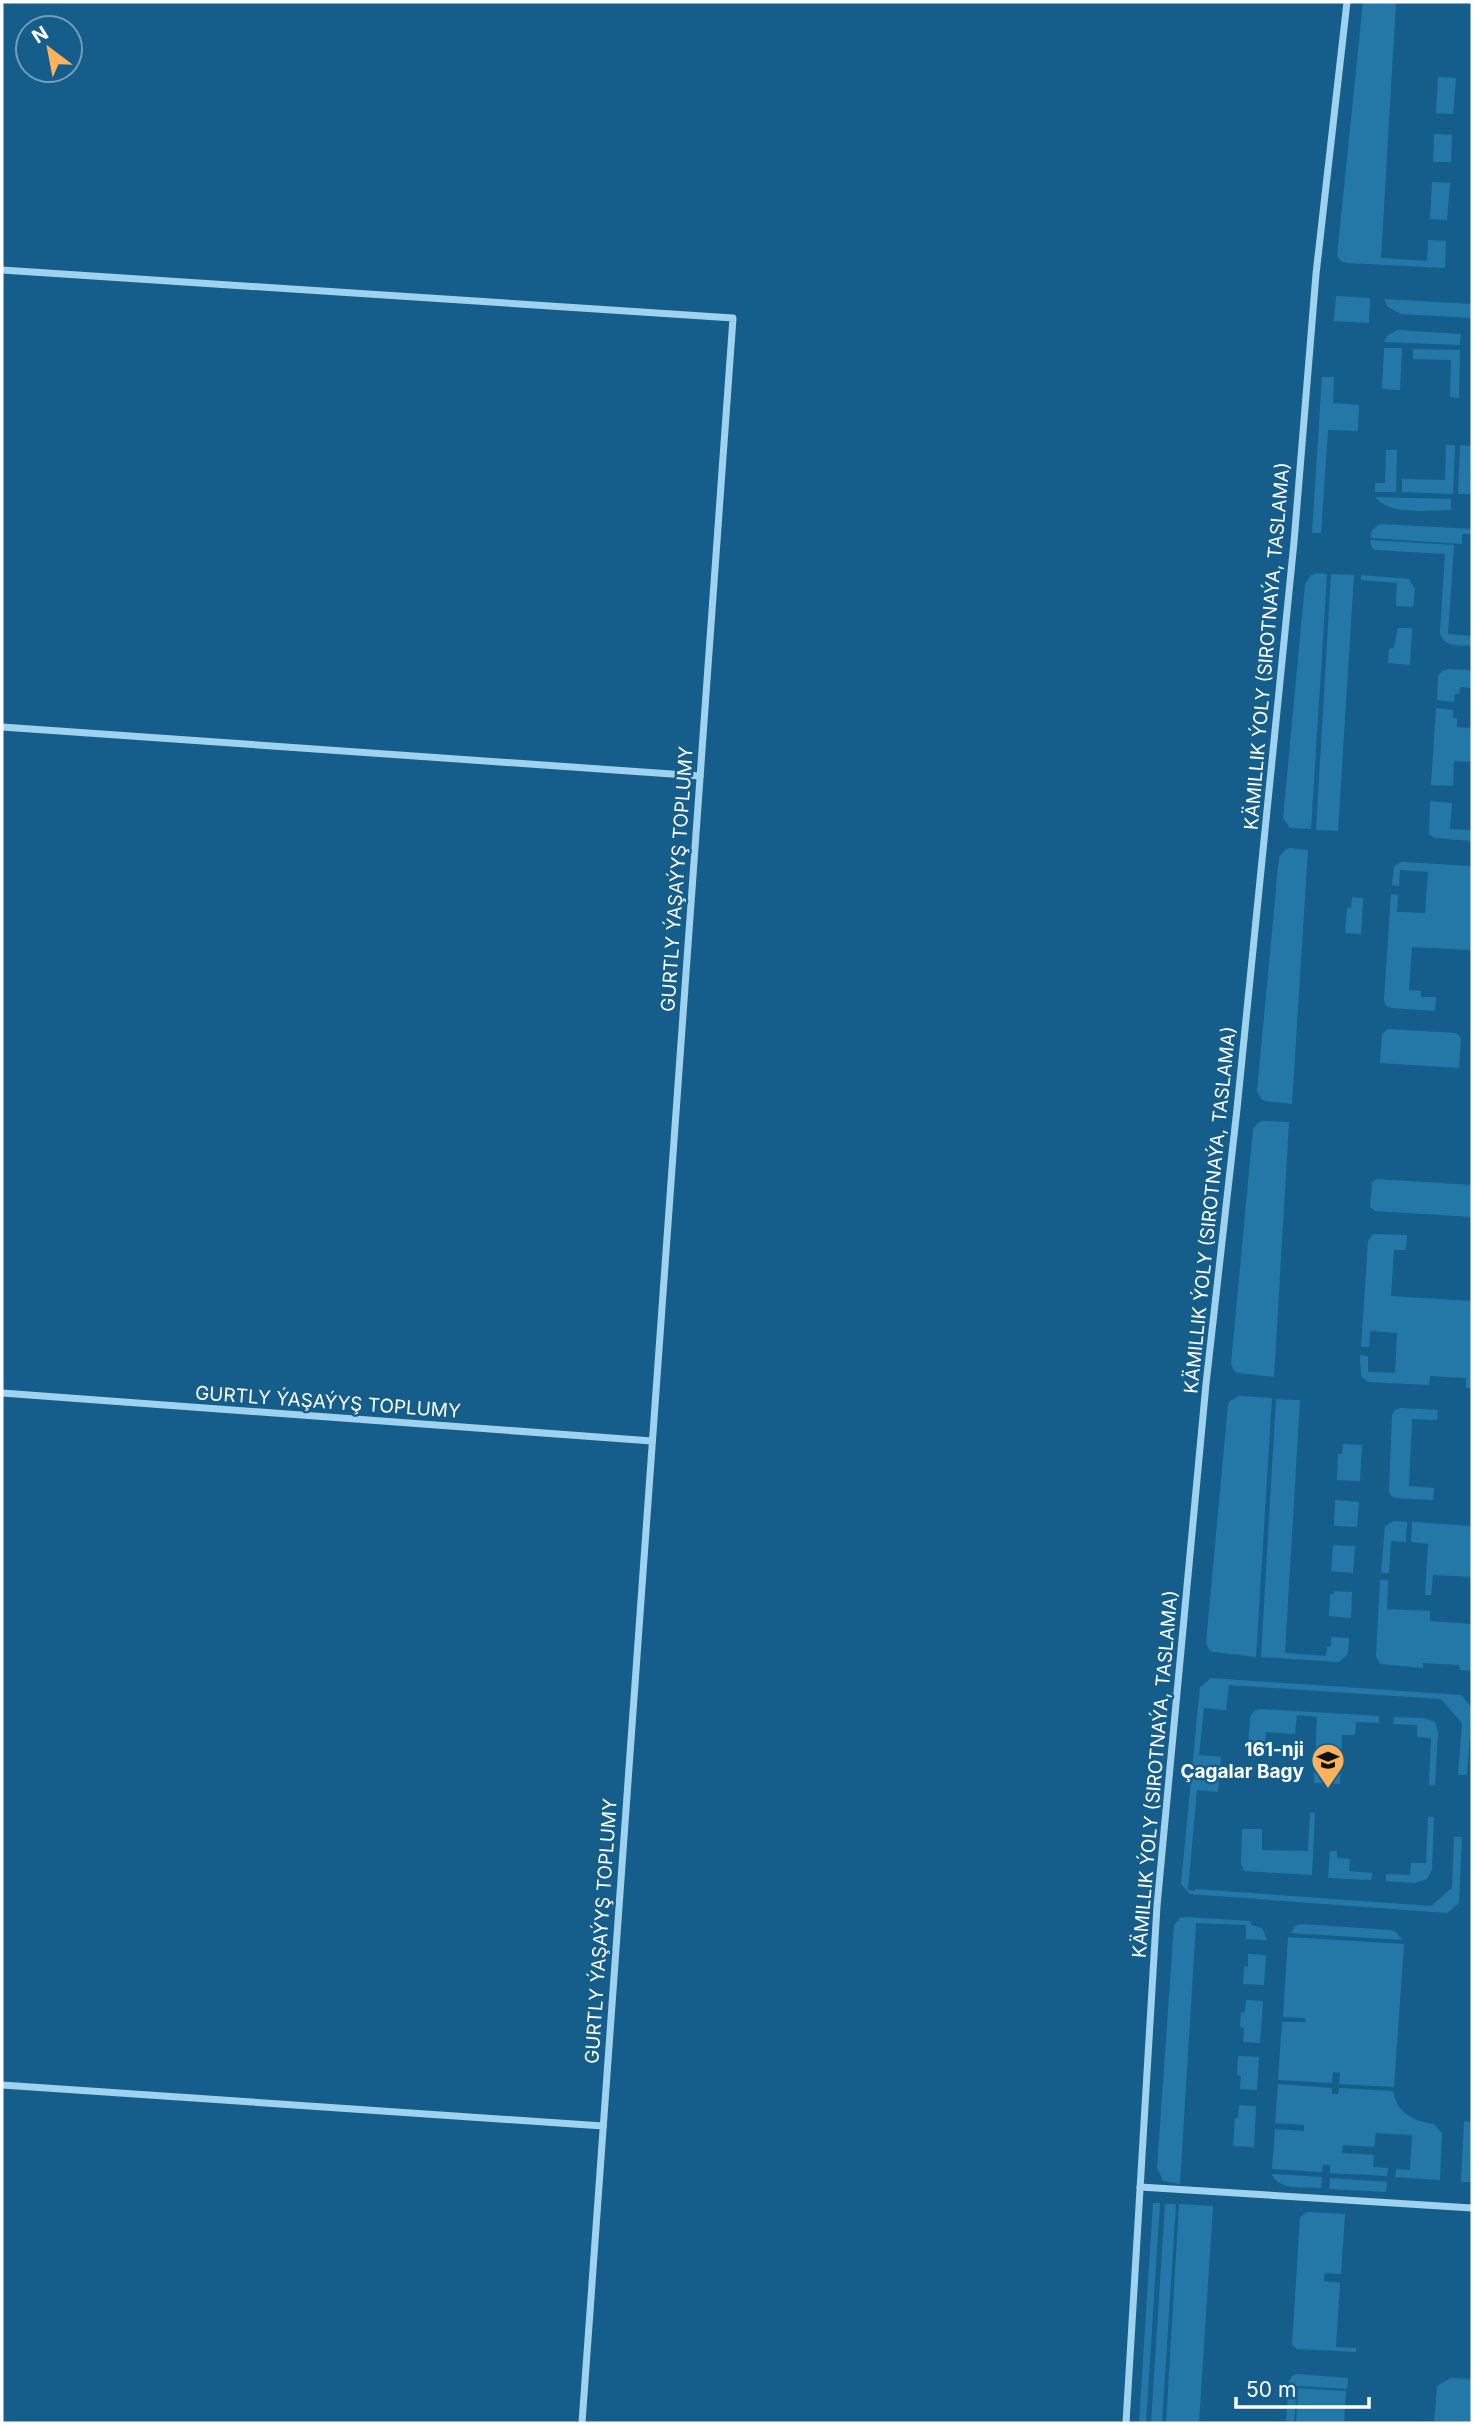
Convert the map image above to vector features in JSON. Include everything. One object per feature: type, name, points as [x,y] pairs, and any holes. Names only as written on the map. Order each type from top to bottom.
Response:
[{"type":"street","name":"KÄMILLIK ÝOLY (SIROTNAÝA, TASLAMA)","points":[[1126,2423],[1158,1892],[1205,1397],[1294,542],[1317,274],[1347,2]]},
{"type":"street","name":"GURTLY ÝAŞAÝYŞ TOPLUMY","points":[[2,270],[733,318],[582,2423]]},
{"type":"street","points":[[2,727],[700,776]]},
{"type":"street","name":"GURTLY ÝAŞAÝYŞ TOPLUMY","points":[[2,1393],[652,1441]]},
{"type":"street","points":[[2,2085],[603,2126]]},
{"type":"street","points":[[1140,2187],[1472,2208]]},
{"type":"shaded area","points":[[1363,2],[1396,2],[1381,258],[1427,261],[1428,240],[1446,241],[1445,268],[1347,263],[1337,256]]},
{"type":"shaded area","points":[[1438,77],[1456,78],[1453,114],[1436,113]]},
{"type":"shaded area","points":[[1434,134],[1452,135],[1451,162],[1433,162]]},
{"type":"shaded area","points":[[1432,182],[1450,183],[1447,220],[1430,219]]},
{"type":"shaded area","points":[[1336,296],[1370,298],[1369,323],[1334,321]]},
{"type":"shaded area","points":[[1384,299],[1472,304],[1472,318],[1401,314],[1388,307]]},
{"type":"shaded area","points":[[1397,330],[1461,334],[1460,345],[1384,342],[1387,336]]},
{"type":"shaded area","points":[[1384,348],[1402,348],[1400,390],[1382,389]]},
{"type":"shaded area","points":[[1413,349],[1460,350],[1459,398],[1450,397],[1451,360],[1413,359]]},
{"type":"shaded area","points":[[1322,377],[1334,377],[1333,403],[1359,405],[1358,431],[1328,430],[1321,533],[1312,533]]},
{"type":"shaded area","points":[[1446,445],[1455,445],[1453,494],[1402,492],[1402,479],[1445,480]]},
{"type":"shaded area","points":[[1460,445],[1471,446],[1472,494],[1458,494]]},
{"type":"shaded area","points":[[1386,450],[1397,450],[1396,492],[1375,492],[1375,483],[1385,483]]},
{"type":"shaded area","points":[[1375,497],[1451,499],[1451,510],[1400,509],[1390,507]]},
{"type":"shaded area","points":[[1380,524],[1472,529],[1472,534],[1462,534],[1462,544],[1370,538],[1372,530]]},
{"type":"shaded area","points":[[1370,540],[1454,545],[1448,634],[1472,636],[1472,646],[1448,643],[1440,633],[1445,554],[1375,550]]},
{"type":"shaded area","points":[[1327,574],[1311,829],[1290,828],[1283,818],[1305,584],[1311,575]]},
{"type":"shaded area","points":[[1331,574],[1354,575],[1338,831],[1316,830]]},
{"type":"shaded area","points":[[1361,575],[1409,579],[1415,589],[1413,607],[1396,606],[1397,583],[1361,580]]},
{"type":"shaded area","points":[[1398,628],[1412,628],[1410,665],[1388,663],[1389,649],[1394,648]]},
{"type":"shaded area","points":[[1448,669],[1472,670],[1472,688],[1460,687],[1454,702],[1437,700],[1438,676]]},
{"type":"shaded area","points":[[1436,708],[1453,710],[1457,727],[1472,728],[1472,762],[1454,761],[1453,786],[1431,785]]},
{"type":"shaded area","points":[[1430,801],[1452,803],[1450,829],[1472,830],[1472,841],[1435,838],[1429,834]]},
{"type":"shaded area","points":[[1290,848],[1308,850],[1292,1104],[1265,1101],[1257,1091],[1279,857]]},
{"type":"shaded area","points":[[1402,862],[1472,866],[1472,950],[1412,947],[1409,990],[1421,991],[1421,997],[1436,997],[1435,1011],[1391,1008],[1386,1006],[1384,1000],[1391,894],[1398,895],[1397,912],[1425,913],[1428,872],[1400,870],[1399,886],[1392,885],[1394,866]]},
{"type":"shaded area","points":[[1352,897],[1363,898],[1361,934],[1345,933],[1347,908],[1351,908]]},
{"type":"shaded area","points":[[1388,1029],[1456,1033],[1461,1038],[1459,1068],[1380,1063],[1382,1034]]},
{"type":"shaded area","points":[[1259,1122],[1289,1122],[1274,1377],[1235,1372],[1231,1364],[1253,1129]]},
{"type":"shaded area","points":[[1376,1179],[1472,1185],[1472,1217],[1375,1211],[1370,1207],[1372,1183]]},
{"type":"shaded area","points":[[1373,1234],[1407,1235],[1406,1250],[1394,1250],[1391,1296],[1472,1301],[1472,1388],[1466,1388],[1466,1378],[1430,1376],[1429,1385],[1368,1382],[1361,1376],[1360,1355],[1368,1356],[1368,1372],[1395,1373],[1397,1333],[1370,1331],[1369,1347],[1361,1347],[1368,1241]]},
{"type":"shaded area","points":[[1239,1396],[1272,1398],[1256,1657],[1210,1651],[1206,1643],[1228,1405]]},
{"type":"shaded area","points":[[1276,1399],[1300,1400],[1285,1653],[1326,1656],[1327,1647],[1331,1646],[1331,1637],[1349,1638],[1348,1654],[1339,1662],[1261,1657]]},
{"type":"shaded area","points":[[1395,1410],[1438,1410],[1437,1420],[1412,1419],[1409,1486],[1434,1488],[1433,1500],[1391,1496],[1392,1415]]},
{"type":"shaded area","points":[[1343,1444],[1362,1445],[1360,1481],[1337,1480],[1338,1454],[1342,1454]]},
{"type":"shaded area","points":[[1335,1500],[1359,1502],[1357,1527],[1334,1526]]},
{"type":"shaded area","points":[[1394,1521],[1407,1522],[1406,1542],[1391,1541],[1389,1573],[1381,1573],[1385,1526]]},
{"type":"shaded area","points":[[1412,1522],[1472,1526],[1472,1577],[1433,1575],[1431,1595],[1425,1595],[1428,1544],[1411,1542]]},
{"type":"shaded area","points":[[1333,1545],[1355,1546],[1353,1573],[1331,1571]]},
{"type":"shaded area","points":[[1380,1580],[1388,1580],[1387,1609],[1430,1611],[1430,1621],[1472,1624],[1472,1671],[1460,1670],[1459,1665],[1423,1663],[1423,1668],[1380,1664],[1376,1656]]},
{"type":"shaded area","points":[[1334,1591],[1352,1592],[1351,1618],[1329,1616],[1330,1594],[1334,1594]]},
{"type":"shaded area","points":[[1211,1678],[1461,1695],[1472,1708],[1467,1775],[1458,1775],[1462,1723],[1441,1699],[1229,1685],[1226,1710],[1204,1708],[1199,1755],[1221,1757],[1218,1792],[1197,1790],[1188,1890],[1431,1906],[1452,1888],[1454,1837],[1462,1837],[1459,1903],[1447,1913],[1190,1894],[1181,1884],[1200,1687]]},
{"type":"shaded area","points":[[1255,1710],[1379,1716],[1379,1723],[1356,1722],[1355,1735],[1342,1735],[1340,1784],[1314,1783],[1317,1717],[1297,1715],[1295,1734],[1266,1732],[1265,1748],[1248,1747],[1250,1717]]},
{"type":"shaded area","points":[[1394,1717],[1423,1718],[1435,1722],[1438,1732],[1435,1785],[1429,1785],[1431,1738],[1417,1737],[1417,1725],[1393,1724]]},
{"type":"shaded area","points":[[1310,1813],[1315,1813],[1312,1875],[1244,1871],[1241,1863],[1242,1829],[1262,1829],[1262,1850],[1308,1851]]},
{"type":"shaded area","points":[[1428,1817],[1434,1817],[1432,1870],[1427,1879],[1415,1883],[1386,1881],[1386,1874],[1410,1875],[1411,1863],[1426,1863]]},
{"type":"shaded area","points":[[1330,1851],[1337,1851],[1337,1858],[1350,1859],[1349,1871],[1372,1873],[1371,1880],[1328,1878]]},
{"type":"shaded area","points":[[1180,1918],[1251,1921],[1251,1925],[1262,1928],[1267,1940],[1246,1939],[1246,1925],[1196,1923],[1180,2184],[1163,2181],[1157,2168],[1174,1925]]},
{"type":"shaded area","points":[[1301,1924],[1391,1930],[1402,1940],[1291,1933],[1295,1926]]},
{"type":"shaded area","points":[[1288,1937],[1404,1944],[1394,2087],[1339,2084],[1340,2073],[1333,2072],[1332,2083],[1278,2080],[1282,2022],[1306,2022],[1305,2018],[1283,2017]]},
{"type":"shaded area","points":[[1248,1954],[1266,1955],[1264,1985],[1243,1984],[1244,1967],[1248,1967]]},
{"type":"shaded area","points":[[1246,2000],[1263,2001],[1260,2043],[1243,2042],[1241,2013],[1245,2012]]},
{"type":"shaded area","points":[[1238,2056],[1259,2057],[1257,2090],[1240,2089],[1241,2076],[1237,2075]]},
{"type":"shaded area","points":[[1278,2084],[1332,2088],[1332,2094],[1338,2094],[1339,2088],[1393,2091],[1402,2111],[1420,2121],[1434,2124],[1442,2133],[1440,2180],[1395,2177],[1396,2169],[1410,2170],[1412,2135],[1376,2133],[1374,2147],[1343,2145],[1342,2153],[1374,2155],[1373,2167],[1388,2168],[1387,2176],[1330,2173],[1330,2165],[1323,2165],[1322,2172],[1272,2169],[1275,2129],[1304,2131],[1304,2125],[1275,2123]]},
{"type":"shaded area","points":[[1239,2105],[1256,2106],[1254,2147],[1233,2146]]},
{"type":"shaded area","points":[[1464,2121],[1472,2122],[1472,2182],[1461,2182]]},
{"type":"shaded area","points":[[1272,2174],[1322,2177],[1321,2188],[1286,2186]]},
{"type":"shaded area","points":[[1330,2178],[1387,2182],[1386,2192],[1329,2189]]},
{"type":"shaded area","points":[[1153,2203],[1160,2203],[1146,2423],[1139,2423]]},
{"type":"shaded area","points":[[1165,2204],[1176,2204],[1162,2423],[1151,2423]]},
{"type":"shaded area","points":[[1179,2204],[1213,2206],[1199,2423],[1166,2423]]},
{"type":"shaded area","points":[[1307,2212],[1345,2214],[1341,2274],[1325,2273],[1324,2281],[1340,2283],[1336,2347],[1356,2348],[1356,2352],[1297,2349],[1292,2345],[1300,2217]]},
{"type":"shaded area","points":[[1297,2374],[1348,2378],[1347,2389],[1297,2386],[1294,2423],[1286,2423],[1289,2381]]},
{"type":"shaded area","points":[[1451,2378],[1472,2379],[1472,2423],[1434,2423],[1437,2386]]},
{"type":"shaded area","points":[[1298,2388],[1346,2391],[1344,2423],[1296,2423]]},
{"type":"place","name":"161-nji Çagalar Bagy","points":[[1328,1790]]}]
